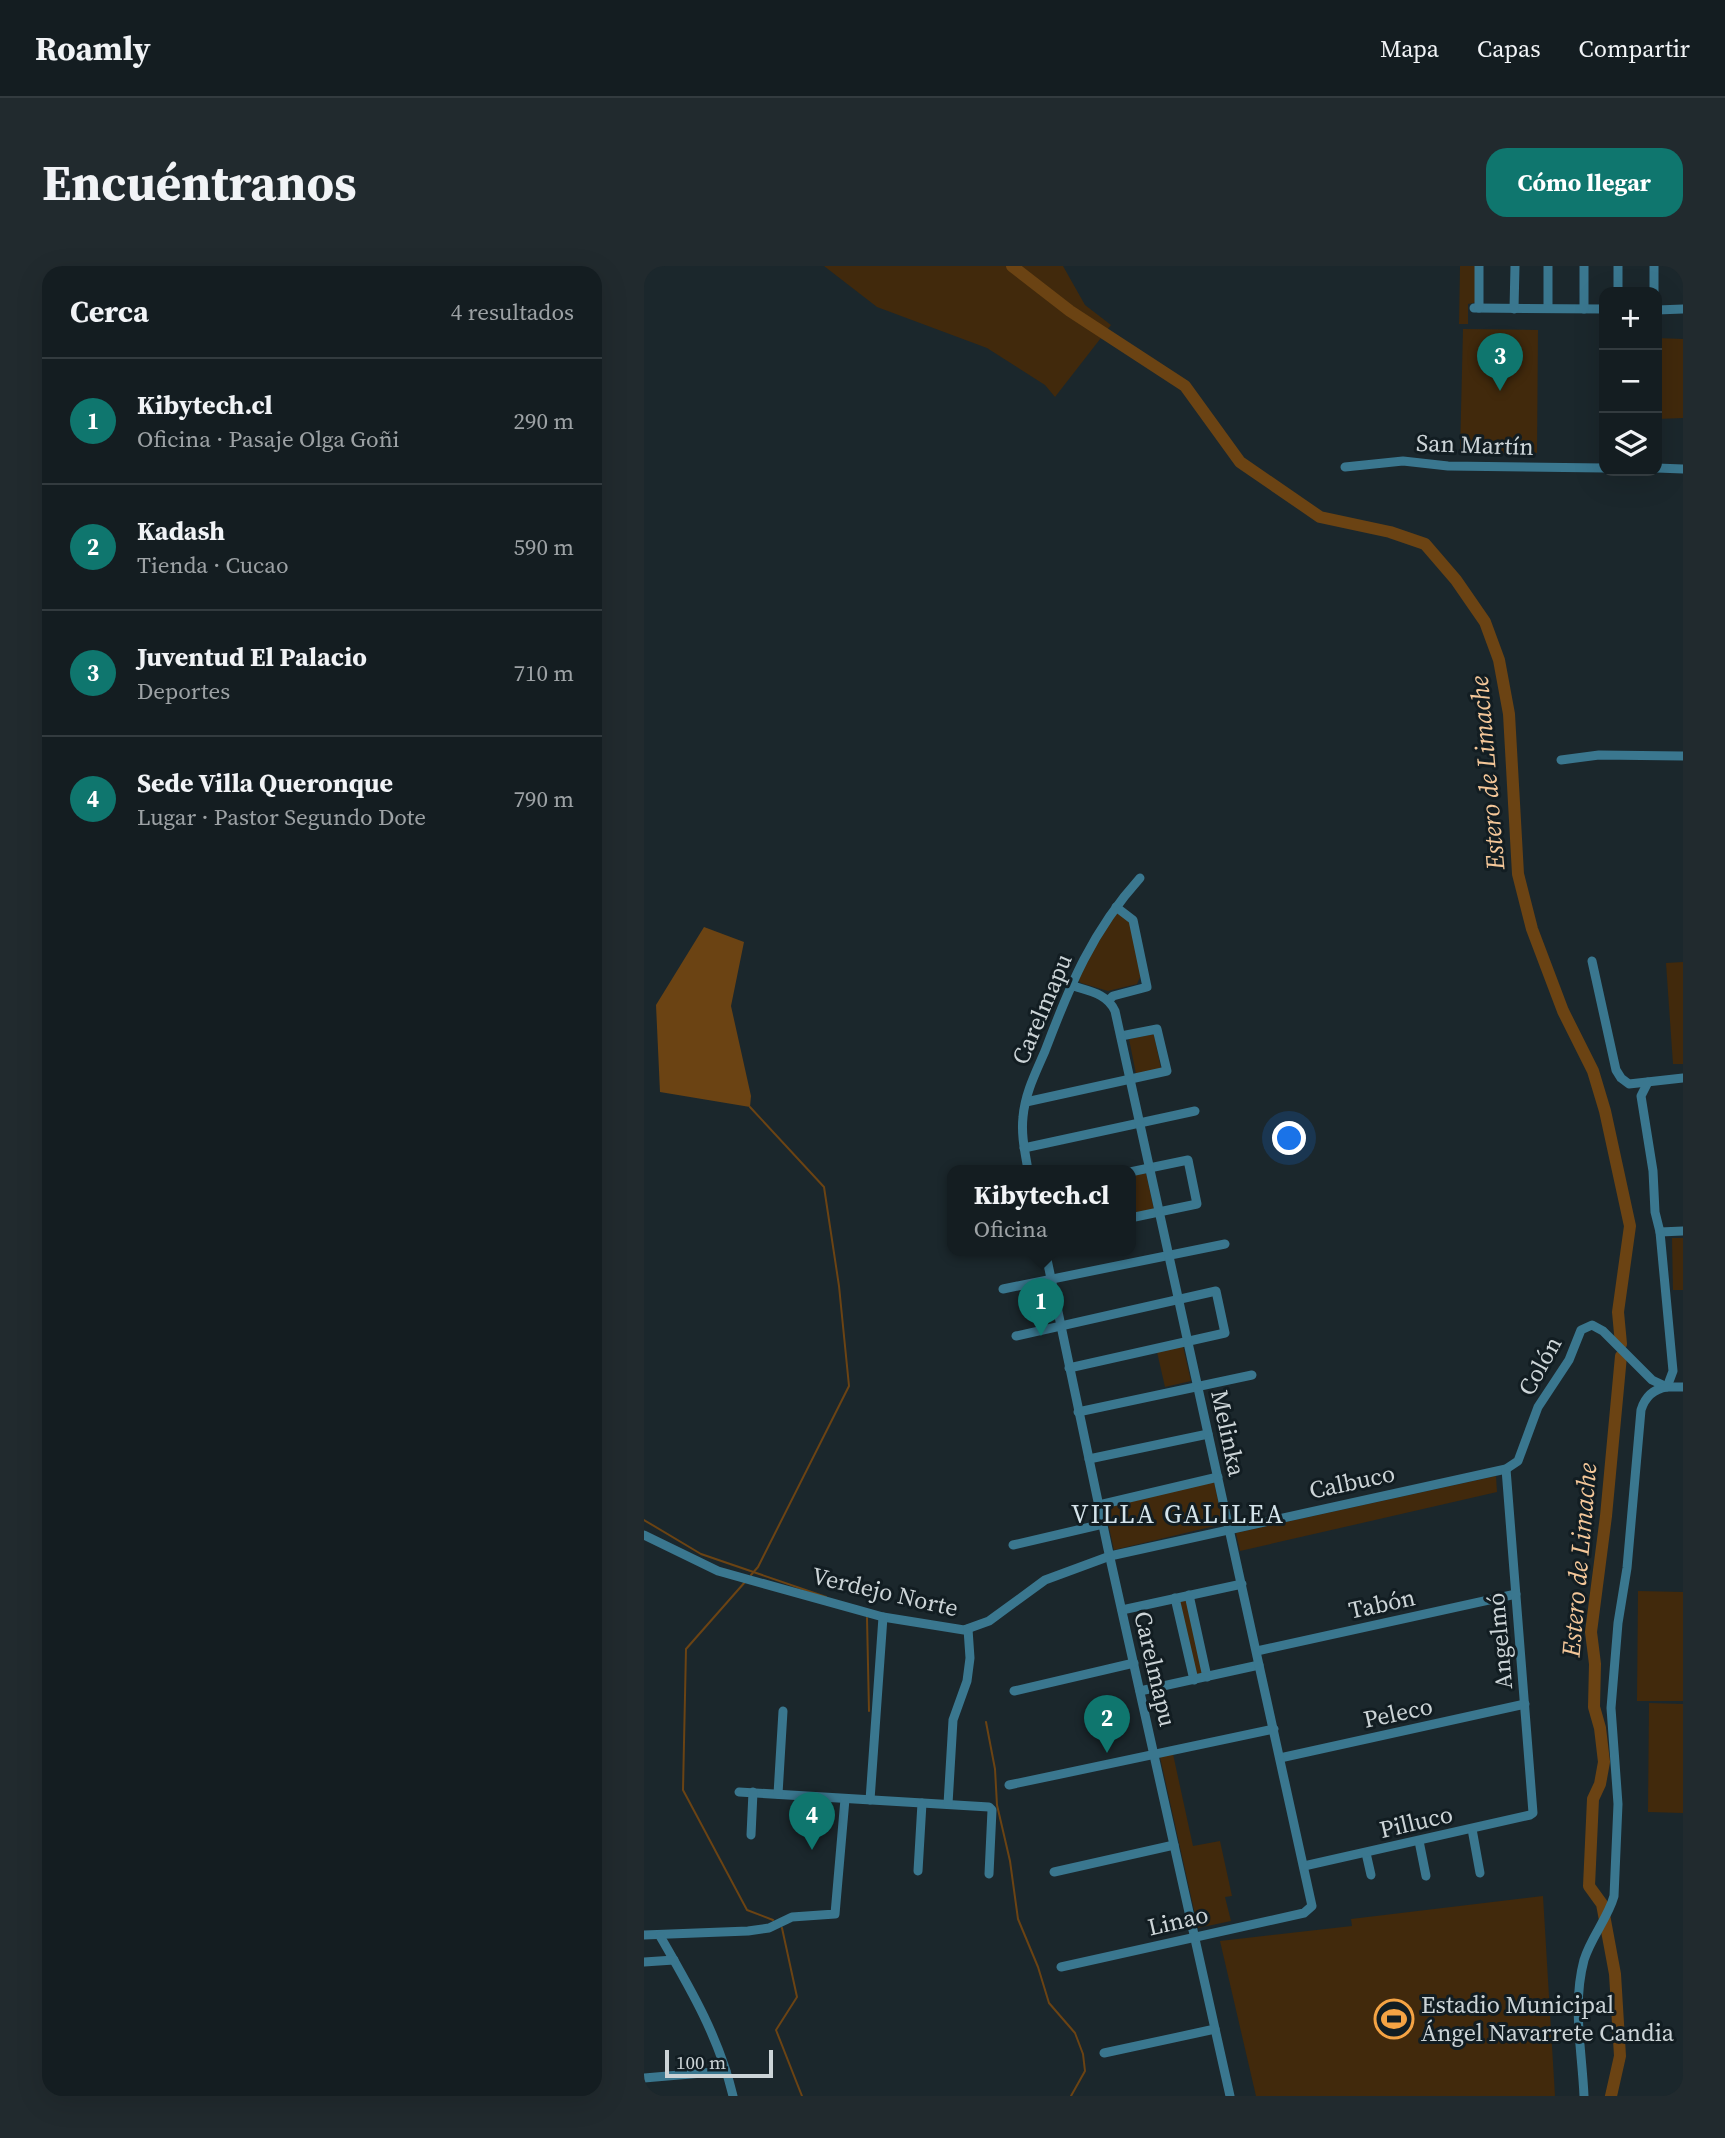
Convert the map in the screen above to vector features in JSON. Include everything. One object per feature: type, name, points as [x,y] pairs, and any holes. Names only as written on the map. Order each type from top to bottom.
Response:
[{"type":"street","points":[[1479,266],[1476,308],[1599,309]]},
{"type":"street","points":[[1514,309],[1515,266]]},
{"type":"street","points":[[1548,266],[1548,309]]},
{"type":"street","points":[[1584,266],[1584,309]]},
{"type":"street","points":[[1618,266],[1618,287]]},
{"type":"street","points":[[1654,266],[1654,287]]},
{"type":"street","points":[[1662,310],[1683,310]]},
{"type":"street","name":"San Martín","points":[[1345,467],[1403,461],[1448,466],[1599,468]]},
{"type":"street","points":[[1662,468],[1683,469]]},
{"type":"street","points":[[1561,760],[1599,755],[1683,756]]},
{"type":"street","name":"Carelmapu","points":[[1027,1165],[1022,1126],[1026,1102],[1070,985],[1088,948],[1140,878]]},
{"type":"street","points":[[1070,985],[1103,995],[1109,1000],[1113,996],[1147,987],[1133,920],[1116,907]]},
{"type":"street","points":[[1592,961],[1618,1074],[1629,1084],[1683,1078]]},
{"type":"street","name":"Melinka","points":[[1109,1000],[1115,1011],[1121,1036],[1312,1903],[1311,1909],[1304,1913]]},
{"type":"street","points":[[1026,1102],[1167,1071],[1157,1029],[1121,1036]]},
{"type":"street","points":[[1648,1082],[1641,1096],[1653,1171],[1673,1371],[1667,1387]]},
{"type":"street","points":[[1024,1147],[1195,1111]]},
{"type":"street","points":[[1136,1171],[1188,1160],[1197,1204],[1136,1217]]},
{"type":"street","points":[[1660,1232],[1683,1231]]},
{"type":"street","points":[[1003,1290],[1225,1244]]},
{"type":"street","name":"Carelmapu","points":[[1046,1256],[1230,2096]]},
{"type":"street","points":[[1016,1336],[1216,1291],[1225,1333],[1069,1368]]},
{"type":"street","name":"Colón","points":[[1518,1461],[1538,1407],[1569,1360],[1580,1333],[1586,1326],[1599,1327],[1652,1380],[1667,1387]]},
{"type":"street","points":[[1079,1412],[1252,1375]]},
{"type":"street","points":[[1584,2096],[1577,2004],[1585,1958],[1610,1909],[1614,1895],[1618,1804],[1611,1708],[1618,1623],[1627,1568],[1640,1415],[1648,1396],[1657,1390],[1683,1387]]},
{"type":"street","points":[[1089,1459],[1208,1434]]},
{"type":"street","name":"Calbuco","points":[[1110,1556],[1506,1469],[1518,1461]]},
{"type":"street","name":"Angelmó","points":[[1506,1469],[1533,1810]]},
{"type":"street","points":[[1099,1504],[1218,1477]]},
{"type":"street","points":[[1013,1545],[1103,1524]]},
{"type":"street","name":"Verdejo Norte","points":[[644,1535],[718,1571],[883,1616],[957,1630],[989,1621],[1045,1580],[1110,1556]]},
{"type":"street","points":[[1122,1610],[1242,1584]]},
{"type":"street","name":"Tabón","points":[[1256,1651],[1516,1594]]},
{"type":"street","points":[[1189,1595],[1207,1677]]},
{"type":"street","points":[[1175,1598],[1194,1679]]},
{"type":"street","points":[[870,1800],[883,1616]]},
{"type":"street","points":[[948,1804],[953,1720],[967,1681],[970,1658],[968,1629]]},
{"type":"street","points":[[1014,1691],[1134,1663]]},
{"type":"street","points":[[1140,1690],[1259,1665]]},
{"type":"street","name":"Peleco","points":[[1280,1758],[1525,1704]]},
{"type":"street","points":[[778,1794],[783,1712]]},
{"type":"street","points":[[1009,1785],[1273,1729]]},
{"type":"street","points":[[739,1792],[989,1807],[992,1810],[989,1874]]},
{"type":"street","points":[[751,1835],[753,1792]]},
{"type":"street","points":[[644,1936],[748,1931],[792,1917],[835,1914],[845,1799]]},
{"type":"street","points":[[918,1871],[922,1803]]},
{"type":"street","name":"Pilluco","points":[[1304,1866],[1531,1815],[1533,1810]]},
{"type":"street","points":[[1472,1829],[1480,1873]]},
{"type":"street","points":[[1419,1841],[1426,1876]]},
{"type":"street","points":[[1054,1872],[1174,1845]]},
{"type":"street","points":[[1366,1853],[1371,1875]]},
{"type":"street","name":"Linao","points":[[1060,1967],[1304,1913]]},
{"type":"street","points":[[660,1936],[706,2019],[733,2096]]},
{"type":"street","points":[[644,1962],[674,1960]]},
{"type":"street","points":[[1104,2053],[1215,2029]]},
{"type":"street","points":[[644,2078],[726,2071]]},
{"type":"shaded area","points":[[824,266],[1063,266],[1085,305],[1111,325],[1055,397],[1045,385],[987,348],[877,307]]},
{"type":"shaded area","points":[[1460,266],[1478,266],[1478,302],[1468,304],[1468,324],[1459,324]]},
{"type":"shaded area","points":[[1463,329],[1538,330],[1537,453],[1460,453]]},
{"type":"shaded area","points":[[1662,338],[1683,339],[1683,418],[1662,419]]},
{"type":"shaded area","points":[[1117,910],[1130,920],[1141,975],[1137,984],[1108,991],[1078,980],[1090,951]]},
{"type":"shaded area","points":[[704,927],[744,942],[731,1006],[751,1096],[750,1107],[660,1092],[656,1005]]},
{"type":"shaded area","points":[[1683,962],[1683,1064],[1673,1064],[1666,963]]},
{"type":"shaded area","points":[[1154,1034],[1161,1069],[1136,1074],[1129,1039]]},
{"type":"shaded area","points":[[1146,1173],[1154,1210],[1136,1214],[1136,1175]]},
{"type":"shaded area","points":[[1672,1238],[1683,1238],[1683,1290],[1673,1290]]},
{"type":"shaded area","points":[[1183,1346],[1191,1381],[1165,1387],[1157,1352]]},
{"type":"shaded area","points":[[1496,1476],[1497,1492],[1240,1551],[1236,1533]]},
{"type":"shaded area","points":[[1214,1481],[1223,1524],[1114,1550],[1104,1505]]},
{"type":"shaded area","points":[[1638,1591],[1683,1592],[1683,1701],[1637,1701]]},
{"type":"shaded area","points":[[1188,1599],[1204,1673],[1195,1676],[1178,1601]]},
{"type":"shaded area","points":[[1649,1703],[1683,1704],[1683,1813],[1648,1812]]},
{"type":"shaded area","points":[[1173,1754],[1193,1846],[1220,1841],[1232,1896],[1225,1897],[1231,1921],[1198,1928],[1160,1757]]},
{"type":"shaded area","name":"Estadio Municipal Ángel Navarrete Candia","points":[[1543,1896],[1555,2096],[1256,2096],[1220,1941],[1352,1926],[1351,1919]]},
{"type":"waterway","name":"Estero de Limache","points":[[1012,266],[1070,311],[1185,386],[1240,462],[1320,517],[1390,532],[1425,544],[1456,580],[1485,622],[1499,660],[1509,714],[1518,874],[1532,929],[1563,1011],[1593,1071],[1605,1111],[1630,1226],[1618,1312],[1621,1344]]},
{"type":"waterway","points":[[750,1107],[824,1187],[839,1286],[849,1386],[758,1567],[751,1575]]},
{"type":"waterway","name":"Estero de Limache","points":[[1611,2096],[1620,2056],[1615,1974],[1602,1904],[1589,1886],[1593,1799],[1600,1784],[1604,1762],[1600,1728],[1594,1707],[1595,1664],[1591,1632],[1606,1516],[1621,1356]]},
{"type":"waterway","points":[[644,1520],[701,1554],[826,1597]]},
{"type":"waterway","points":[[745,1582],[686,1649],[683,1790],[747,1910],[773,1920]]},
{"type":"waterway","points":[[867,1618],[869,1711]]},
{"type":"waterway","points":[[986,1722],[995,1769],[997,1805],[1010,1861],[1018,1919],[1038,1967],[1049,2003],[1075,2033],[1083,2054],[1085,2071],[1071,2096]]},
{"type":"waterway","points":[[782,1928],[797,1997],[776,2030],[802,2096]]},
{"type":"place","name":"Juventud El Palacio","points":[[1500,391]]},
{"type":"place","name":"Kibytech.cl","points":[[1041,1336]]},
{"type":"place","name":"Kadash","points":[[1107,1753]]},
{"type":"place","name":"Sede Villa Queronque","points":[[812,1850]]},
{"type":"place","name":"Estadio Municipal Ángel Navarrete Candia","points":[[1394,2019]]},
{"type":"district","name":"VILLA GALILEA","points":[[1178,1514]]}]
